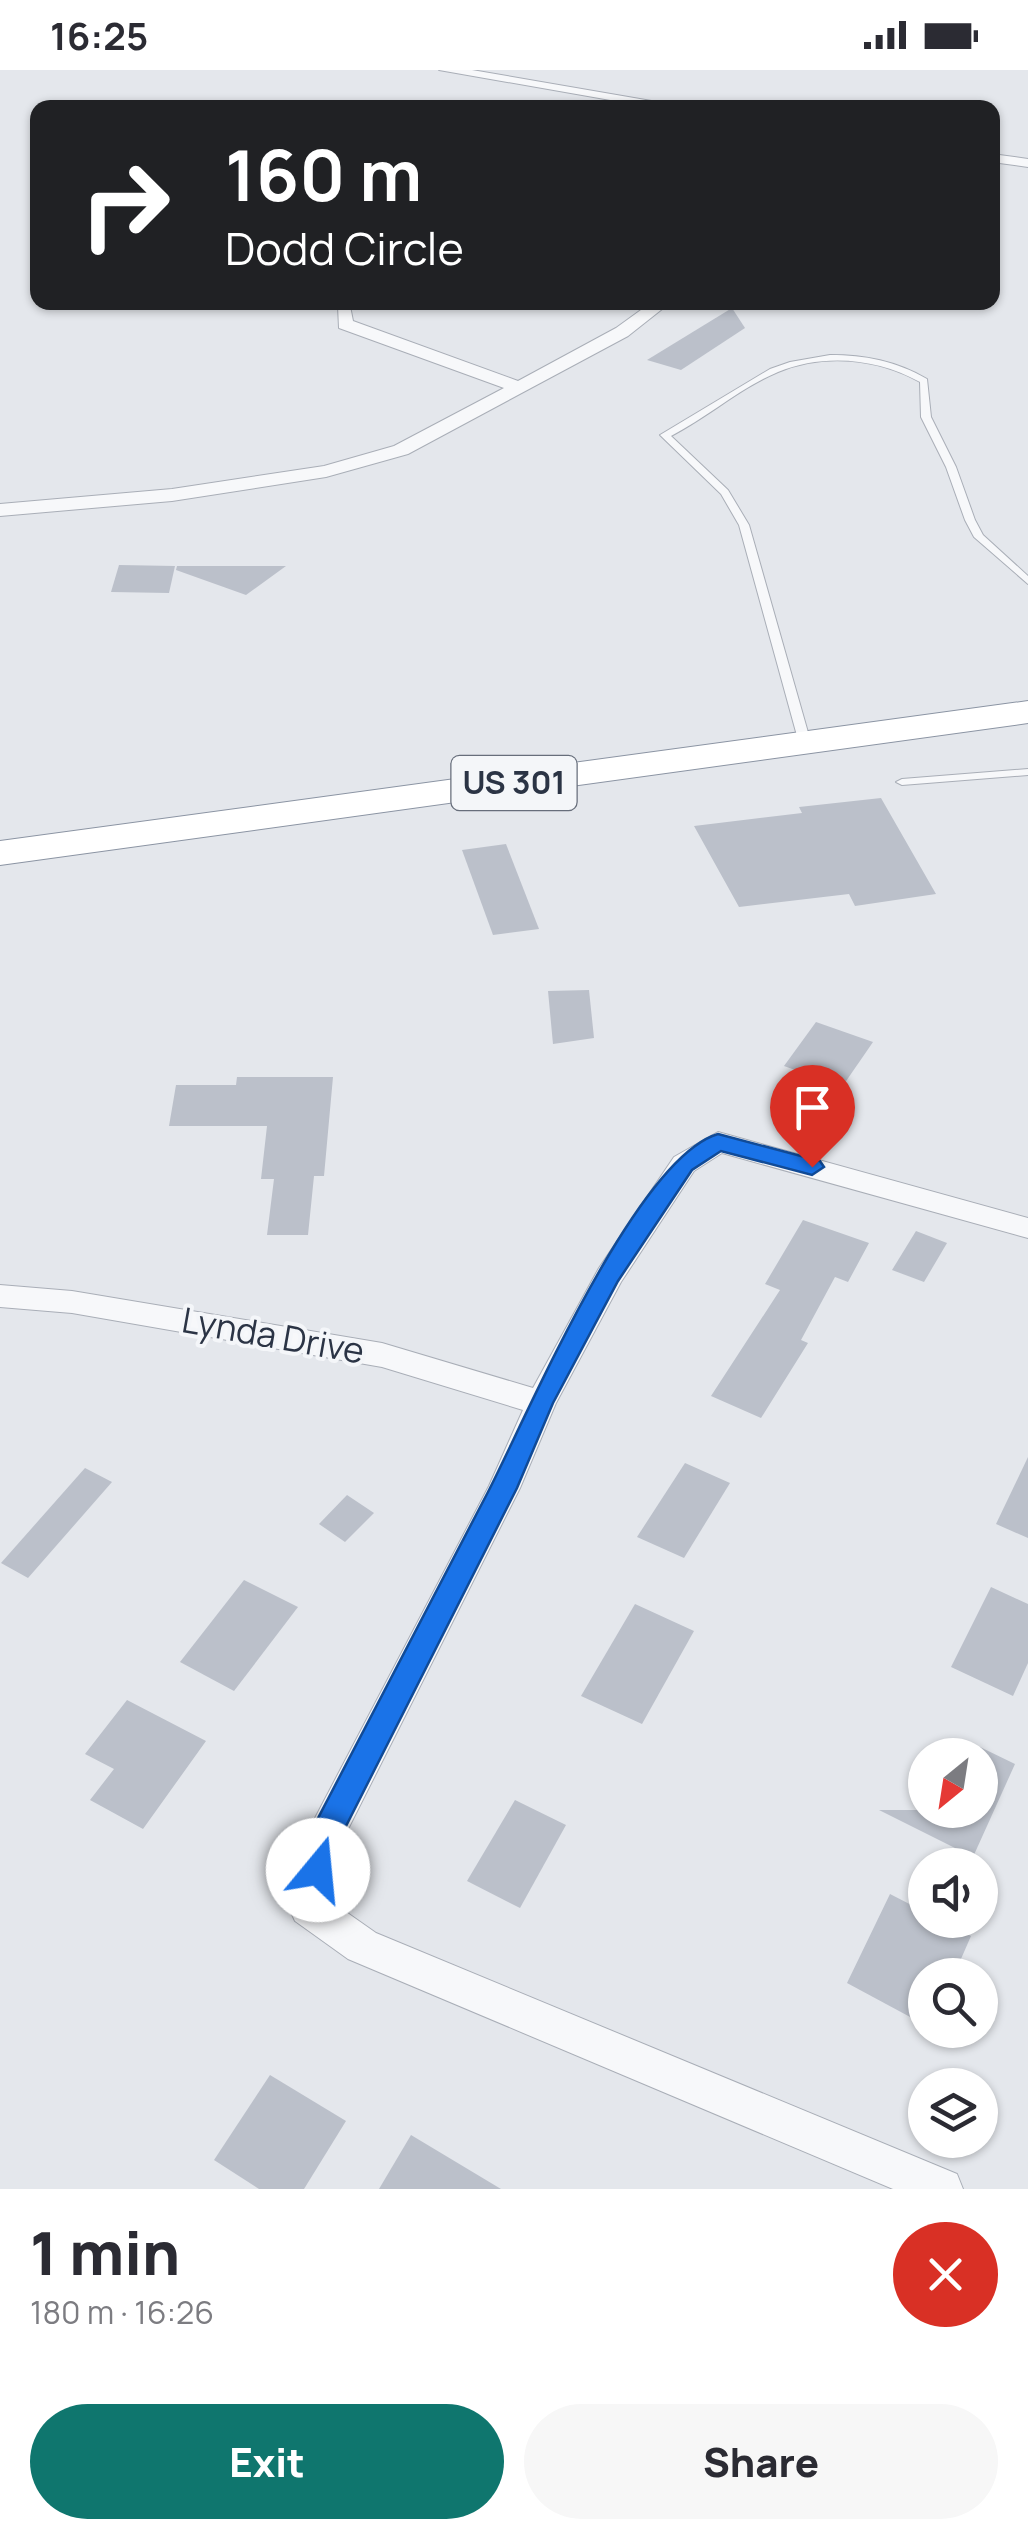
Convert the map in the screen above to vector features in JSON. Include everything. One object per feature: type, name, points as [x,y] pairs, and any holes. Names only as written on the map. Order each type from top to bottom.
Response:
[{"type":"highway","name":"US 301","points":[[0,853],[1028,712]]},
{"type":"street","points":[[446,70],[635,100]]},
{"type":"street","points":[[1000,159],[1028,163]]},
{"type":"street","points":[[344,310],[346,324],[521,388]]},
{"type":"street","points":[[0,510],[172,495],[326,472],[400,450],[622,332],[651,310]]},
{"type":"street","points":[[942,2189],[362,1946],[308,1908],[327,1832],[504,1488],[541,1403],[609,1276],[684,1164],[718,1142],[1028,1228]]},
{"type":"street","name":"Lynda Drive","points":[[0,1296],[72,1302],[382,1355],[541,1403]]},
{"type":"lane","points":[[805,742],[744,525],[725,492],[665,435],[699,419],[775,370],[826,360],[878,361],[898,367],[924,382],[926,418],[979,537],[1028,581]]},
{"type":"lane","points":[[902,782],[1028,772]]},
{"type":"building","points":[[729,310],[733,310],[745,328],[681,370],[647,360]]},
{"type":"building","points":[[119,565],[175,566],[169,593],[111,592]]},
{"type":"building","points":[[177,566],[286,566],[246,595],[176,570]]},
{"type":"building","points":[[881,798],[936,894],[855,906],[849,894],[739,907],[694,826],[802,813],[799,807]]},
{"type":"building","points":[[506,844],[539,929],[493,935],[462,850]]},
{"type":"building","points":[[589,990],[594,1038],[553,1044],[548,991]]},
{"type":"building","points":[[816,1022],[873,1042],[842,1087],[784,1066]]},
{"type":"building","points":[[237,1077],[333,1077],[324,1176],[314,1176],[308,1235],[267,1235],[274,1179],[261,1179],[267,1126],[169,1126],[176,1085],[236,1085]]},
{"type":"building","points":[[803,1220],[869,1243],[848,1282],[835,1277],[801,1340],[808,1343],[761,1418],[711,1396],[780,1290],[765,1284]]},
{"type":"building","points":[[916,1231],[947,1243],[924,1282],[892,1270]]},
{"type":"building","points":[[1028,1457],[1028,1538],[996,1524]]},
{"type":"building","points":[[685,1463],[730,1483],[684,1558],[637,1537]]},
{"type":"building","points":[[85,1468],[112,1482],[28,1578],[1,1563]]},
{"type":"building","points":[[347,1495],[374,1513],[345,1542],[319,1524]]},
{"type":"building","points":[[244,1580],[298,1607],[234,1691],[180,1662]]},
{"type":"building","points":[[991,1587],[1028,1604],[1028,1663],[1013,1696],[951,1667]]},
{"type":"building","points":[[635,1604],[694,1631],[642,1724],[581,1696]]},
{"type":"building","points":[[127,1700],[206,1741],[143,1829],[90,1800],[114,1769],[85,1754]]},
{"type":"building","points":[[998,1756],[1015,1764],[998,1802]]},
{"type":"building","points":[[515,1800],[566,1825],[520,1908],[467,1881]]},
{"type":"building","points":[[879,1810],[908,1810],[908,1824]]},
{"type":"building","points":[[915,1828],[986,1828],[977,1848],[955,1848]]},
{"type":"building","points":[[890,1894],[908,1903],[908,1938],[970,1938],[961,1958],[908,1958],[908,2016],[847,1983]]},
{"type":"building","points":[[270,2075],[346,2121],[304,2189],[259,2189],[214,2160]]},
{"type":"building","points":[[411,2135],[501,2189],[379,2189]]},
{"type":"route","points":[[318,1870],[327,1832],[504,1488],[541,1403],[609,1276],[684,1164],[718,1142],[812,1167]]}]
